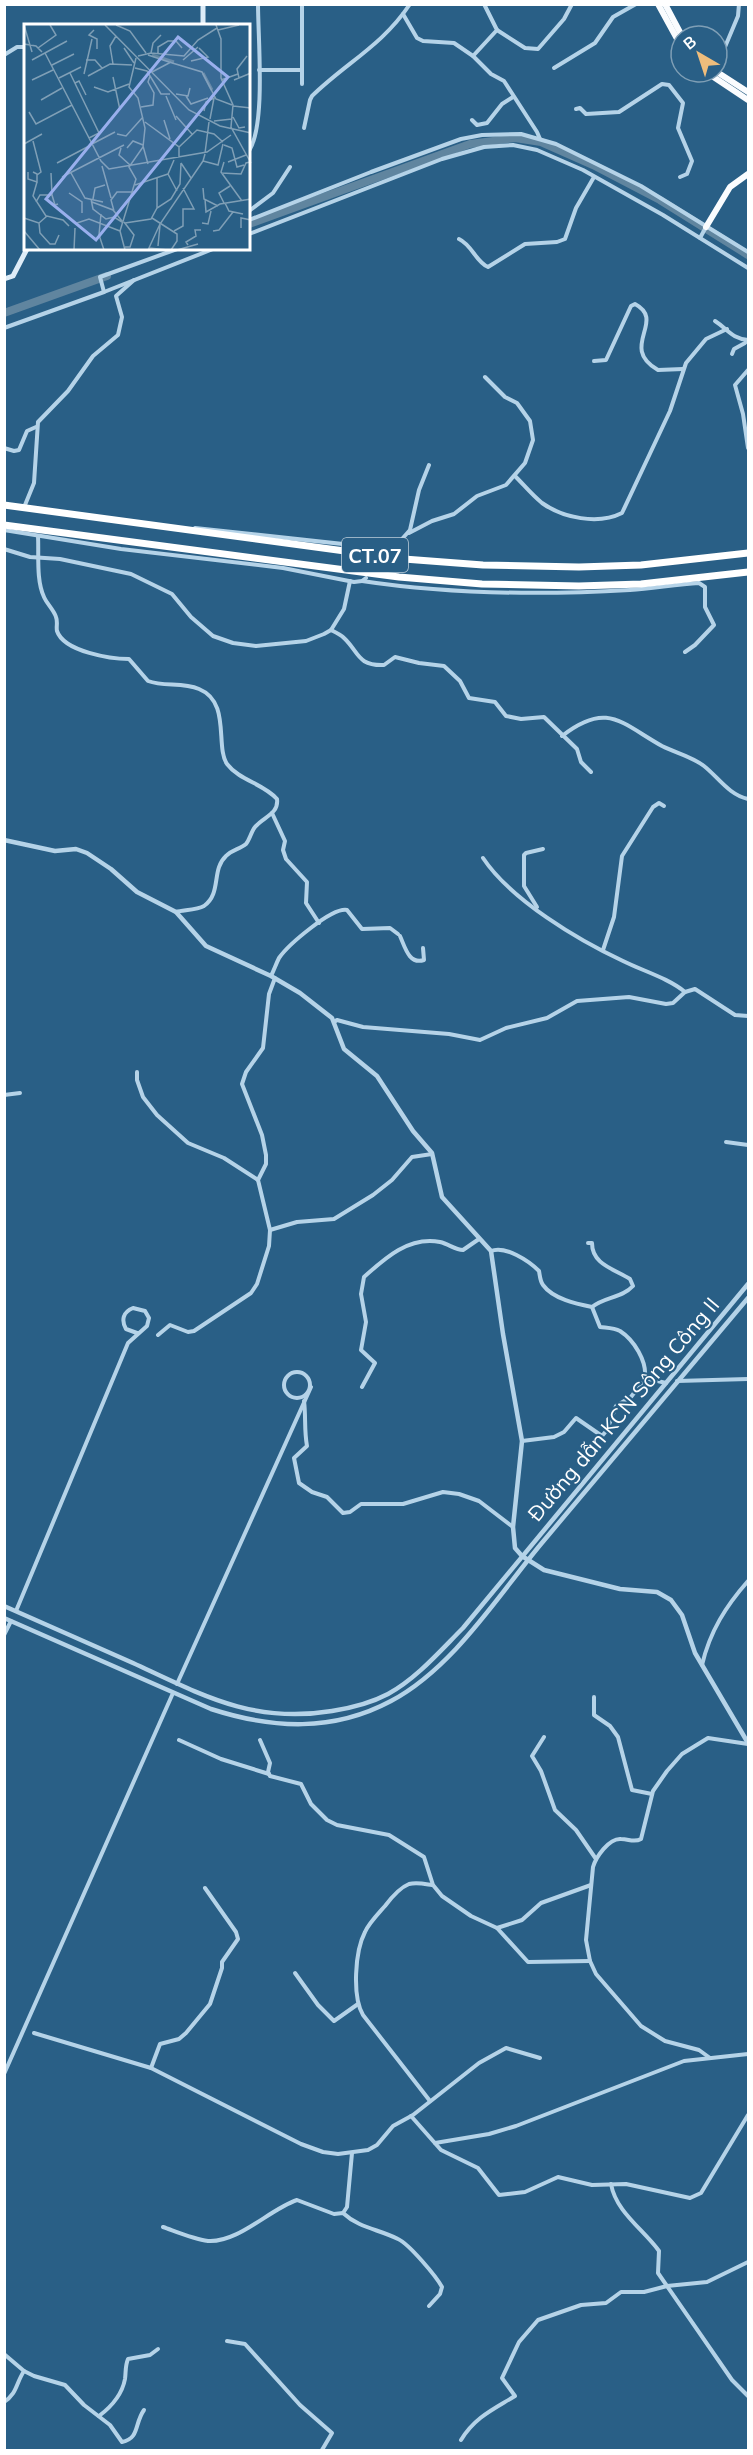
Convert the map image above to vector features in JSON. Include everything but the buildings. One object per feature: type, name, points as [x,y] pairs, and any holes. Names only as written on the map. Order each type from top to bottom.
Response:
[{"type":"highway","points":[[658,4],[669,24]]},
{"type":"highway","points":[[666,4],[676,24]]},
{"type":"highway","points":[[729,80],[748,92]]},
{"type":"highway","points":[[724,84],[748,100]]},
{"type":"highway","points":[[707,226],[730,187],[748,174]]},
{"type":"highway","name":"CT.07","points":[[4,504],[404,559],[483,565],[579,567],[641,565],[748,553]]},
{"type":"highway","name":"CT.07","points":[[4,525],[399,578],[482,584],[579,586],[641,584],[748,572]]},
{"type":"main road","points":[[203,4],[203,24]]},
{"type":"main road","points":[[4,279],[13,276],[26,250]]},
{"type":"street","points":[[250,150],[258,130],[258,4]]},
{"type":"street","points":[[302,4],[302,84]]},
{"type":"street","points":[[304,128],[312,96],[358,57],[374,47],[410,4]]},
{"type":"street","points":[[484,4],[497,30],[525,48],[538,49],[544,45],[564,19],[572,4]]},
{"type":"street","points":[[554,68],[595,43],[608,22],[636,4]]},
{"type":"street","points":[[729,37],[738,16],[740,4]]},
{"type":"street","points":[[403,15],[417,38],[423,41],[454,43],[473,56],[486,70],[504,81],[540,139]]},
{"type":"street","points":[[473,56],[497,30]]},
{"type":"street","points":[[4,55],[17,47],[24,47]]},
{"type":"street","points":[[259,70],[301,70]]},
{"type":"street","points":[[576,109],[580,108],[586,114],[619,112],[662,84],[669,85],[683,103],[678,128],[692,161],[687,174],[680,177]]},
{"type":"street","points":[[472,120],[477,125],[487,123],[502,104],[513,97]]},
{"type":"street","points":[[250,220],[461,139],[482,135],[521,134],[540,139],[617,173],[748,252]]},
{"type":"street","points":[[250,234],[442,159],[484,147],[513,145],[537,150],[594,177],[701,237],[748,268]]},
{"type":"street","points":[[250,210],[273,193],[290,167]]},
{"type":"street","points":[[459,239],[468,244],[482,264],[488,267],[525,244],[561,241],[567,236],[576,208],[594,177]]},
{"type":"street","points":[[701,237],[707,226]]},
{"type":"street","points":[[104,292],[100,279],[103,275],[174,250]]},
{"type":"street","points":[[4,328],[210,250]]},
{"type":"street","points":[[26,505],[34,483],[37,426],[40,418],[68,391],[88,362],[117,335],[122,317],[116,296],[134,279]]},
{"type":"street","points":[[594,361],[606,360],[631,306],[635,304],[642,309],[647,322],[640,349],[641,355],[658,370],[683,369]]},
{"type":"street","points":[[715,321],[736,338],[748,340]]},
{"type":"street","points":[[515,476],[532,494],[553,509],[578,517],[600,520],[622,513],[670,411],[683,369],[701,343],[727,329]]},
{"type":"street","points":[[732,354],[734,349],[748,340]]},
{"type":"street","points":[[748,370],[735,384],[743,414],[748,448]]},
{"type":"street","points":[[4,504],[26,505],[370,551],[388,549],[408,533],[432,521],[454,514],[471,500],[506,485],[525,463],[531,448],[532,427],[520,406],[505,398],[485,377]]},
{"type":"street","points":[[4,448],[19,450],[27,431],[37,426]]},
{"type":"street","points":[[408,533],[419,490],[429,465]]},
{"type":"street","points":[[4,530],[283,568],[350,581],[364,580],[445,589],[571,593],[633,590],[699,583],[705,586],[705,607],[714,625],[685,652]]},
{"type":"street","points":[[38,536],[43,593],[57,618],[57,631],[62,638],[87,652],[108,658],[129,659],[148,681],[190,686],[203,691],[220,718],[227,764],[274,796],[278,802],[272,813],[255,828],[245,844],[230,852],[222,860],[217,872],[216,888],[203,906],[176,912]]},
{"type":"street","points":[[4,549],[39,558],[60,559],[115,569],[138,577],[172,594],[206,632],[233,643],[266,646],[312,640],[331,630],[344,609],[350,581]]},
{"type":"street","points":[[331,630],[345,638],[354,652],[366,663],[384,665],[395,657],[444,666],[460,681],[469,698],[495,702],[506,716],[521,719],[544,717],[577,749],[580,762],[591,772]]},
{"type":"street","points":[[562,736],[583,722],[600,718],[618,719],[662,746],[695,760],[727,788],[748,799]]},
{"type":"street","points":[[603,950],[614,917],[622,856],[650,812],[657,804],[664,806]]},
{"type":"street","points":[[272,813],[285,841],[283,850],[286,859],[306,882],[306,903],[319,923]]},
{"type":"street","points":[[4,840],[54,850],[83,851],[111,869],[137,892],[176,912],[206,946],[273,977],[316,1004],[330,1016],[344,1050],[377,1076],[413,1131],[432,1154],[442,1197],[491,1251],[522,1441],[513,1527],[515,1548],[528,1560],[554,1573],[620,1588],[641,1589],[661,1594],[671,1600],[682,1615],[690,1641],[702,1665],[748,1743]]},
{"type":"street","points":[[540,912],[525,890],[523,869],[524,854],[543,849]]},
{"type":"street","points":[[483,858],[502,883],[567,931],[685,992]]},
{"type":"street","points":[[258,1180],[266,1164],[266,1155],[242,1084],[246,1072],[263,1048],[269,994],[273,977],[286,950],[335,911],[344,909],[351,912],[362,929],[393,928],[399,935],[408,955],[414,960],[424,960],[423,948]]},
{"type":"street","points":[[334,1022],[337,1020],[363,1027],[449,1034],[480,1040],[513,1026],[547,1018],[577,1001],[628,997],[666,1004],[673,1003],[685,992],[698,990],[735,1015],[748,1016]]},
{"type":"street","points":[[137,1072],[137,1080],[143,1097],[157,1115],[188,1143],[224,1158],[258,1180],[270,1230],[269,1246],[257,1284],[251,1293],[194,1331],[188,1332],[170,1325],[158,1335]]},
{"type":"street","points":[[4,1095],[20,1093]]},
{"type":"street","points":[[726,1142],[748,1145]]},
{"type":"street","points":[[270,1230],[297,1222],[334,1219],[374,1195],[392,1180],[412,1157],[432,1154]]},
{"type":"street","points":[[362,1387],[375,1363],[361,1350],[366,1322],[361,1294],[364,1277],[396,1250],[429,1242],[439,1242],[463,1250],[479,1239]]},
{"type":"street","points":[[491,1251],[502,1249],[527,1262],[539,1271],[542,1283],[550,1292],[578,1304],[592,1307],[602,1300],[622,1294],[633,1286],[630,1279],[597,1259],[592,1251],[592,1243],[588,1243]]},
{"type":"street","name":"Đường dẫn KCN Sông Công II","points":[[4,1606],[177,1684],[240,1709],[266,1714],[293,1715],[348,1708],[387,1694],[412,1677],[463,1628],[748,1284]]},
{"type":"street","name":"Đường dẫn KCN Sông Công II","points":[[4,1618],[211,1709],[263,1723],[292,1725],[320,1723],[345,1718],[392,1701],[417,1684],[470,1632],[748,1298]]},
{"type":"street","points":[[522,1441],[554,1437],[564,1432],[576,1418],[602,1436],[607,1430],[616,1406],[631,1398],[645,1378],[637,1348],[620,1332],[600,1327],[592,1307]]},
{"type":"street","points":[[16,1611],[128,1343],[138,1333],[145,1330],[149,1322],[147,1314],[141,1308],[132,1308],[125,1313],[123,1321],[128,1343]]},
{"type":"street","points":[[126,1329],[138,1333]]},
{"type":"street","points":[[707,1334],[713,1340]]},
{"type":"street","points":[[4,2074],[310,1387],[309,1379],[303,1372],[290,1373],[283,1384],[286,1392],[301,1406]]},
{"type":"street","points":[[645,1378],[666,1383]]},
{"type":"street","points":[[677,1381],[748,1379]]},
{"type":"street","points":[[293,1397],[305,1395],[310,1387]]},
{"type":"street","points":[[304,1401],[307,1446],[293,1462],[299,1483],[327,1497],[343,1512],[350,1512],[361,1504],[403,1504],[443,1492],[459,1494],[479,1501],[513,1527]]},
{"type":"street","points":[[702,1665],[717,1623],[731,1601],[748,1581]]},
{"type":"street","points":[[4,1635],[11,1621]]},
{"type":"street","points":[[594,1696],[594,1715],[610,1726],[618,1737],[632,1790],[652,1794]]},
{"type":"street","points":[[345,1718],[348,1708]]},
{"type":"street","points":[[544,1737],[532,1756],[533,1761],[541,1770],[555,1810],[576,1830],[596,1859]]},
{"type":"street","points":[[710,2058],[699,2050],[664,2041],[641,2026],[596,1974],[590,1961],[586,1934],[591,1885],[596,1859],[616,1839],[636,1841],[641,1839],[652,1794],[674,1764],[689,1749],[703,1740],[713,1738],[748,1743]]},
{"type":"street","points":[[179,1740],[221,1759],[269,1774],[276,1779],[301,1784],[311,1804],[327,1820],[337,1825],[389,1835],[424,1857],[433,1885],[449,1902],[497,1929],[528,1962],[590,1961]]},
{"type":"street","points":[[260,1740],[270,1763],[269,1774]]},
{"type":"street","points":[[430,2102],[363,2015],[358,2004],[358,1954],[366,1930],[390,1899],[401,1889],[417,1883],[433,1885]]},
{"type":"street","points":[[497,1929],[522,1920],[537,1904],[591,1885]]},
{"type":"street","points":[[151,2068],[160,2044],[183,2037],[210,2004],[222,1962],[231,1947],[238,1942],[236,1932],[205,1888]]},
{"type":"street","points":[[294,1973],[318,2005],[334,2021],[358,2004]]},
{"type":"street","points":[[34,2033],[151,2068],[301,2144],[323,2152],[352,2153],[374,2147],[393,2126],[411,2116],[479,2063],[506,2048],[540,2058]]},
{"type":"street","points":[[435,2143],[489,2134],[516,2126],[680,2062],[748,2054]]},
{"type":"street","points":[[411,2116],[443,2151],[474,2166],[499,2195],[525,2192],[558,2177],[592,2185],[638,2186],[690,2198],[698,2196],[748,2115]]},
{"type":"street","points":[[343,2213],[347,2207],[352,2153]]},
{"type":"street","points":[[611,2184],[615,2199],[635,2227],[659,2251],[657,2270],[667,2286],[732,2380],[748,2396]]},
{"type":"street","points":[[163,2227],[202,2240],[216,2241],[248,2227],[297,2200],[334,2214],[343,2213],[357,2224],[397,2238],[406,2245],[442,2287],[440,2294],[429,2306]]},
{"type":"street","points":[[461,2440],[470,2427],[484,2414],[515,2396],[502,2378],[519,2342],[538,2320],[581,2305],[606,2303],[621,2292],[644,2292],[667,2286],[707,2282],[748,2262]]},
{"type":"street","points":[[227,2341],[245,2344],[300,2405],[332,2433],[322,2451]]},
{"type":"street","points":[[99,2416],[113,2404],[121,2391],[128,2359],[150,2355],[158,2349]]},
{"type":"street","points":[[4,2354],[24,2371],[65,2385],[84,2405],[113,2428],[123,2442],[134,2436],[136,2423],[144,2410]]},
{"type":"street","points":[[4,2402],[15,2394],[17,2382],[24,2371]]},
{"type":"waterway","points":[[250,224],[470,144],[515,138],[541,142],[593,165],[660,200],[748,255]]},
{"type":"waterway","points":[[4,313],[107,276]]},
{"type":"tunnel","points":[[366,574],[370,555]]}]
